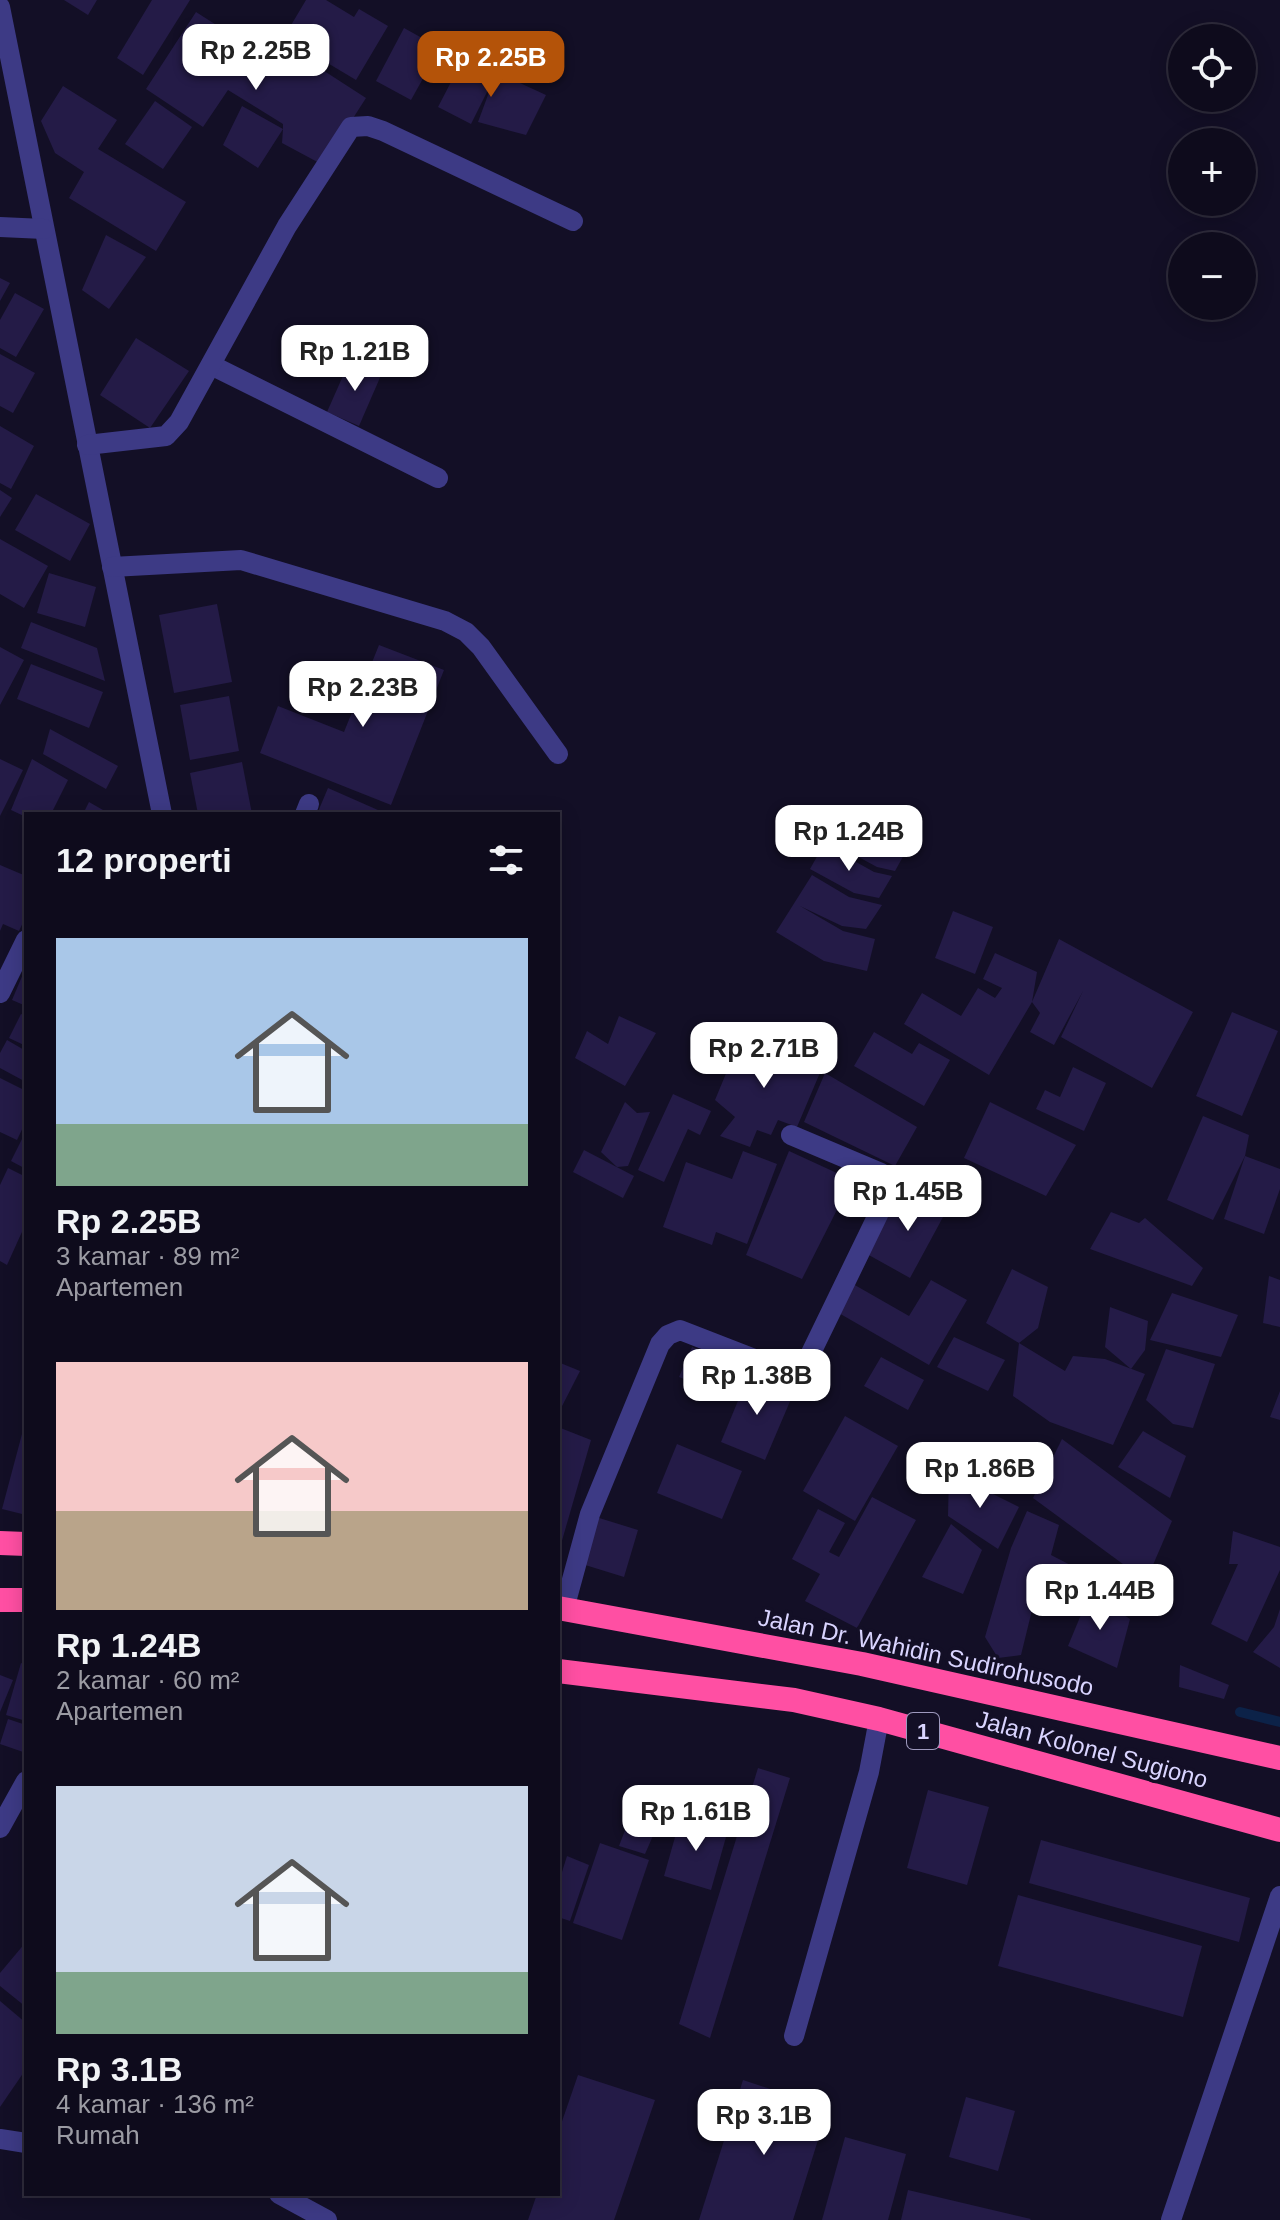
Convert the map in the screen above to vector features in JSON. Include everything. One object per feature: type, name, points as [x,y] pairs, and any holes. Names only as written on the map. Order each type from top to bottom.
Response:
[{"type":"highway","points":[[0,1543],[24,1544]]},
{"type":"highway","points":[[0,1600],[24,1600]]},
{"type":"highway","name":"Jalan Dr. Wahidin Sudirohusodo","points":[[561,1608],[862,1664],[1280,1758]]},
{"type":"highway","name":"Jalan Kolonel Sugiono","points":[[560,1671],[794,1700],[879,1719],[1280,1830]]},
{"type":"street","points":[[0,7],[44,229],[128,566],[162,812]]},
{"type":"street","points":[[98,444],[166,436],[179,422],[287,226],[351,127],[368,126],[383,131],[573,221]]},
{"type":"street","points":[[0,227],[44,229]]},
{"type":"street","points":[[211,365],[438,478]]},
{"type":"street","points":[[128,566],[241,560],[445,621],[466,632],[481,647],[558,754]]},
{"type":"street","points":[[0,993],[24,944]]},
{"type":"street","points":[[561,1608],[590,1514],[660,1344],[680,1330],[793,1374],[810,1355],[891,1188],[881,1173],[791,1135]]},
{"type":"street","points":[[794,2036],[869,1772],[879,1719]]},
{"type":"street","points":[[0,1828],[24,1785]]},
{"type":"street","points":[[1171,2220],[1280,1896]]},
{"type":"street","points":[[0,2139],[24,2143]]},
{"type":"street","points":[[283,2196],[327,2220]]},
{"type":"building","points":[[64,0],[97,0],[88,15]]},
{"type":"building","points":[[152,0],[190,0],[143,75],[117,58]]},
{"type":"building","points":[[306,0],[326,0],[354,17],[359,9],[388,26],[356,80],[284,37]]},
{"type":"building","points":[[196,12],[257,51],[267,34],[366,98],[323,165],[282,143],[283,124],[228,90],[203,127],[146,89]]},
{"type":"building","points":[[404,28],[440,48],[411,100],[376,81]]},
{"type":"building","points":[[464,57],[546,95],[526,135],[478,122],[495,76],[471,124],[438,107]]},
{"type":"building","points":[[63,86],[117,120],[98,149],[186,202],[156,251],[69,198],[84,172],[55,153],[41,121]]},
{"type":"building","points":[[155,101],[192,127],[163,169],[125,144]]},
{"type":"building","points":[[242,106],[283,129],[258,168],[223,145]]},
{"type":"building","points":[[106,235],[146,257],[109,309],[82,290]]},
{"type":"building","points":[[0,278],[10,283],[0,301]]},
{"type":"building","points":[[15,293],[44,309],[16,357],[0,348],[0,320]]},
{"type":"building","points":[[136,338],[189,371],[150,428],[100,395]]},
{"type":"building","points":[[0,354],[35,373],[13,413],[0,406]]},
{"type":"building","points":[[350,360],[382,373],[359,426],[327,412]]},
{"type":"building","points":[[0,426],[34,446],[11,489],[0,483]]},
{"type":"building","points":[[0,490],[12,498],[0,517]]},
{"type":"building","points":[[36,494],[90,524],[70,561],[15,530]]},
{"type":"building","points":[[0,539],[48,566],[24,608],[0,594]]},
{"type":"building","points":[[49,573],[96,587],[85,627],[37,613]]},
{"type":"building","points":[[217,604],[232,682],[174,693],[159,615]]},
{"type":"building","points":[[31,622],[97,648],[105,681],[21,648]]},
{"type":"building","points":[[379,645],[444,670],[391,805],[260,753],[278,706],[344,732]]},
{"type":"building","points":[[0,647],[24,660],[0,705]]},
{"type":"building","points":[[31,664],[103,692],[89,728],[17,699]]},
{"type":"building","points":[[229,696],[239,751],[190,760],[180,705]]},
{"type":"building","points":[[50,729],[118,766],[106,789],[43,754]]},
{"type":"building","points":[[0,759],[23,770],[0,816]]},
{"type":"building","points":[[32,759],[68,780],[52,812],[24,812],[24,816],[11,810]]},
{"type":"building","points":[[242,762],[252,812],[198,812],[190,773]]},
{"type":"building","points":[[328,788],[382,812],[318,812]]},
{"type":"building","points":[[89,802],[106,812],[84,812]]},
{"type":"building","points":[[839,817],[905,853],[895,871],[877,867],[827,840]]},
{"type":"building","points":[[824,844],[874,872],[892,876],[879,898],[854,893],[810,869]]},
{"type":"building","points":[[0,865],[24,875],[24,920],[19,931],[3,924],[0,931]]},
{"type":"building","points":[[812,875],[849,897],[882,905],[866,929],[842,926],[800,906],[843,931],[875,939],[867,971],[824,961],[776,932]]},
{"type":"building","points":[[953,911],[993,927],[975,974],[935,958]]},
{"type":"building","points":[[1059,939],[1193,1012],[1152,1088],[1061,1037],[1083,991],[1054,1045],[1030,1032],[1040,1013],[1032,1002]]},
{"type":"building","points":[[995,953],[1037,972],[1032,1002],[989,1075],[904,1024],[922,993],[961,1016],[978,988],[995,998],[1002,988],[983,979]]},
{"type":"building","points":[[24,972],[24,1005],[12,1000]]},
{"type":"building","points":[[1232,1012],[1278,1031],[1242,1116],[1196,1096]]},
{"type":"building","points":[[21,1014],[24,1015],[24,1045],[9,1038]]},
{"type":"building","points":[[619,1016],[656,1033],[625,1086],[575,1058],[587,1031],[608,1044]]},
{"type":"building","points":[[874,1032],[912,1054],[919,1043],[950,1060],[924,1106],[854,1066]]},
{"type":"building","points":[[742,1035],[822,1068],[797,1127],[778,1120],[771,1135],[757,1130],[750,1147],[720,1136],[735,1117],[715,1100]]},
{"type":"building","points":[[7,1040],[24,1050],[24,1081],[0,1068],[0,1053]]},
{"type":"building","points":[[1073,1067],[1106,1083],[1084,1131],[1036,1109],[1045,1090],[1060,1097]]},
{"type":"building","points":[[825,1073],[917,1127],[895,1166],[804,1122]]},
{"type":"building","points":[[0,1078],[24,1090],[24,1125],[17,1140],[0,1132]]},
{"type":"building","points":[[673,1094],[711,1111],[700,1135],[688,1129],[664,1182],[638,1170]]},
{"type":"building","points":[[625,1102],[637,1113],[650,1112],[628,1166],[617,1167],[601,1152]]},
{"type":"building","points":[[990,1102],[1076,1145],[1046,1196],[964,1158]]},
{"type":"building","points":[[1203,1116],[1249,1135],[1245,1156],[1213,1220],[1167,1200]]},
{"type":"building","points":[[24,1135],[24,1168],[11,1161]]},
{"type":"building","points":[[584,1150],[634,1176],[623,1198],[573,1172]]},
{"type":"building","points":[[743,1151],[777,1164],[747,1244],[716,1232],[712,1245],[663,1227],[686,1162],[732,1179]]},
{"type":"building","points":[[789,1151],[852,1180],[802,1279],[746,1255]]},
{"type":"building","points":[[1245,1156],[1280,1169],[1280,1189],[1264,1234],[1224,1219]]},
{"type":"building","points":[[8,1168],[24,1176],[24,1227],[7,1265],[0,1261],[0,1185]]},
{"type":"building","points":[[921,1190],[949,1206],[910,1278],[867,1254],[898,1197],[912,1205]]},
{"type":"building","points":[[1111,1212],[1139,1223],[1145,1218],[1203,1268],[1192,1286],[1090,1249]]},
{"type":"building","points":[[1012,1269],[1048,1287],[1038,1328],[1019,1343],[986,1323]]},
{"type":"building","points":[[1269,1276],[1280,1280],[1280,1327],[1263,1323]]},
{"type":"building","points":[[931,1280],[967,1300],[929,1365],[837,1312],[853,1284],[909,1316]]},
{"type":"building","points":[[1172,1293],[1238,1315],[1221,1357],[1150,1340]]},
{"type":"building","points":[[1110,1307],[1148,1321],[1145,1350],[1131,1369],[1105,1347]]},
{"type":"building","points":[[954,1337],[1005,1360],[988,1391],[937,1367]]},
{"type":"building","points":[[1019,1343],[1065,1371],[1073,1356],[1105,1359],[1145,1374],[1113,1445],[1050,1422],[1013,1396]]},
{"type":"building","points":[[692,1347],[731,1363],[719,1393],[679,1377]]},
{"type":"building","points":[[1166,1349],[1215,1364],[1193,1428],[1173,1424],[1146,1400]]},
{"type":"building","points":[[881,1357],[924,1380],[908,1410],[864,1386]]},
{"type":"building","points":[[560,1363],[580,1371],[560,1410]]},
{"type":"building","points":[[749,1374],[794,1392],[765,1460],[721,1442]]},
{"type":"building","points":[[1280,1391],[1280,1420],[1270,1417]]},
{"type":"building","points":[[845,1416],[898,1446],[855,1521],[803,1491]]},
{"type":"building","points":[[24,1426],[24,1514],[2,1509]]},
{"type":"building","points":[[560,1428],[591,1440],[560,1548]]},
{"type":"building","points":[[1143,1431],[1186,1456],[1170,1498],[1118,1467]]},
{"type":"building","points":[[1062,1439],[1172,1521],[1146,1581],[1033,1498]]},
{"type":"building","points":[[677,1444],[742,1471],[722,1519],[657,1493]]},
{"type":"building","points":[[949,1472],[1019,1507],[998,1549],[948,1516]]},
{"type":"building","points":[[872,1497],[916,1520],[857,1628],[805,1601],[820,1574],[792,1559],[818,1509],[845,1523],[829,1552],[839,1557]]},
{"type":"building","points":[[1027,1511],[1059,1525],[1051,1555],[1086,1573],[1071,1616],[1035,1598],[1021,1655],[998,1658],[985,1637],[1011,1548]]},
{"type":"building","points":[[596,1517],[638,1530],[624,1577],[582,1564]]},
{"type":"building","points":[[951,1524],[982,1550],[963,1594],[922,1577]]},
{"type":"building","points":[[1233,1531],[1280,1547],[1280,1570],[1247,1642],[1211,1624],[1238,1564],[1229,1564]]},
{"type":"building","points":[[1090,1593],[1130,1619],[1117,1668],[1068,1646]]},
{"type":"building","points":[[1280,1609],[1280,1668],[1253,1652],[1274,1627]]},
{"type":"building","points":[[21,1663],[24,1664],[24,1720],[6,1715]]},
{"type":"building","points":[[1180,1665],[1229,1685],[1224,1699],[1179,1687]]},
{"type":"building","points":[[0,1675],[13,1680],[0,1712]]},
{"type":"building","points":[[8,1719],[24,1724],[24,1752],[0,1744]]},
{"type":"building","points":[[758,1768],[790,1778],[710,2038],[679,2024]]},
{"type":"building","points":[[928,1790],[989,1807],[967,1885],[907,1868]]},
{"type":"building","points":[[635,1804],[662,1815],[645,1854],[619,1846]]},
{"type":"building","points":[[681,1816],[728,1830],[711,1890],[664,1876]]},
{"type":"building","points":[[1041,1840],[1250,1898],[1239,1942],[1029,1883]]},
{"type":"building","points":[[600,1843],[649,1860],[622,1940],[573,1923]]},
{"type":"building","points":[[567,1856],[589,1865],[570,1921],[560,1918],[560,1879]]},
{"type":"building","points":[[1018,1895],[1202,1946],[1183,2017],[998,1966]]},
{"type":"building","points":[[24,1944],[24,2005],[0,1986],[0,1973]]},
{"type":"building","points":[[0,2001],[24,2021],[24,2072],[0,2107]]},
{"type":"building","points":[[578,2075],[655,2100],[614,2220],[528,2220],[536,2196],[560,2196],[560,2127]]},
{"type":"building","points":[[743,2080],[828,2108],[793,2220],[699,2220]]},
{"type":"building","points":[[966,2097],[1015,2111],[998,2171],[949,2157]]},
{"type":"building","points":[[845,2137],[906,2154],[888,2220],[822,2220]]},
{"type":"building","points":[[908,2190],[1031,2219],[901,2220]]},
{"type":"waterway","points":[[1240,1712],[1280,1722]]}]
